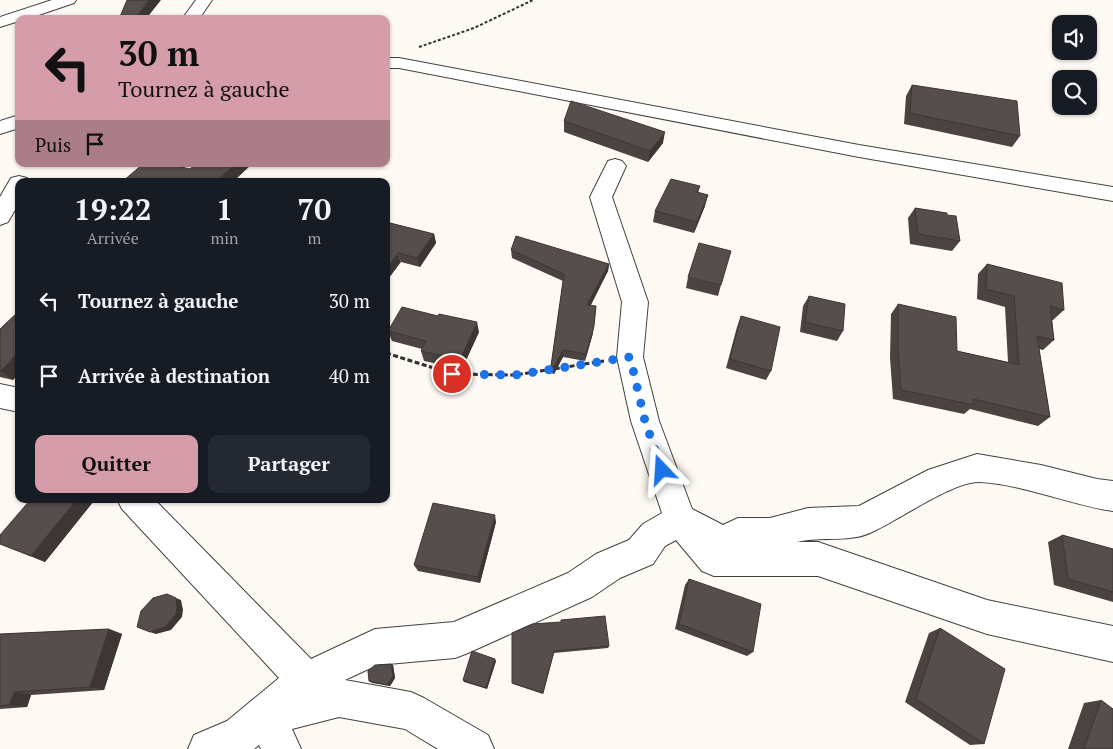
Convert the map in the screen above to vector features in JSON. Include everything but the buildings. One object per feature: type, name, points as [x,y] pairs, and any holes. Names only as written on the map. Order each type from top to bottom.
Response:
[{"type":"street","points":[[22,15],[68,0]]},
{"type":"street","points":[[193,15],[204,0]]},
{"type":"street","points":[[0,22],[15,17]]},
{"type":"street","points":[[393,63],[859,151],[1113,194]]},
{"type":"street","points":[[0,128],[15,122]]},
{"type":"street","points":[[615,166],[601,197],[636,302],[630,357],[645,421],[680,520],[714,559],[818,559],[987,617],[1113,644]]},
{"type":"street","points":[[22,178],[30,167]]},
{"type":"street","points":[[0,217],[15,189]]},
{"type":"street","points":[[0,396],[15,399]]},
{"type":"street","points":[[680,520],[724,542],[738,534],[770,534],[808,524],[862,521],[939,480],[977,468],[1041,479],[1097,494],[1113,496]]},
{"type":"street","points":[[137,503],[306,680]]},
{"type":"street","points":[[208,749],[241,735],[266,716],[306,680],[375,647],[455,640],[580,585],[608,566],[640,552],[654,535],[680,520]]},
{"type":"street","points":[[266,716],[339,698],[411,711],[474,749]]},
{"type":"street","points":[[266,716],[281,749]]},
{"type":"path","points":[[393,63],[420,45],[474,28],[533,0]]},
{"type":"path","points":[[390,354],[452,374],[497,375],[515,375],[630,357]]},
{"type":"route","points":[[452,374],[515,375],[570,368],[630,357],[645,421],[662,470]]}]
